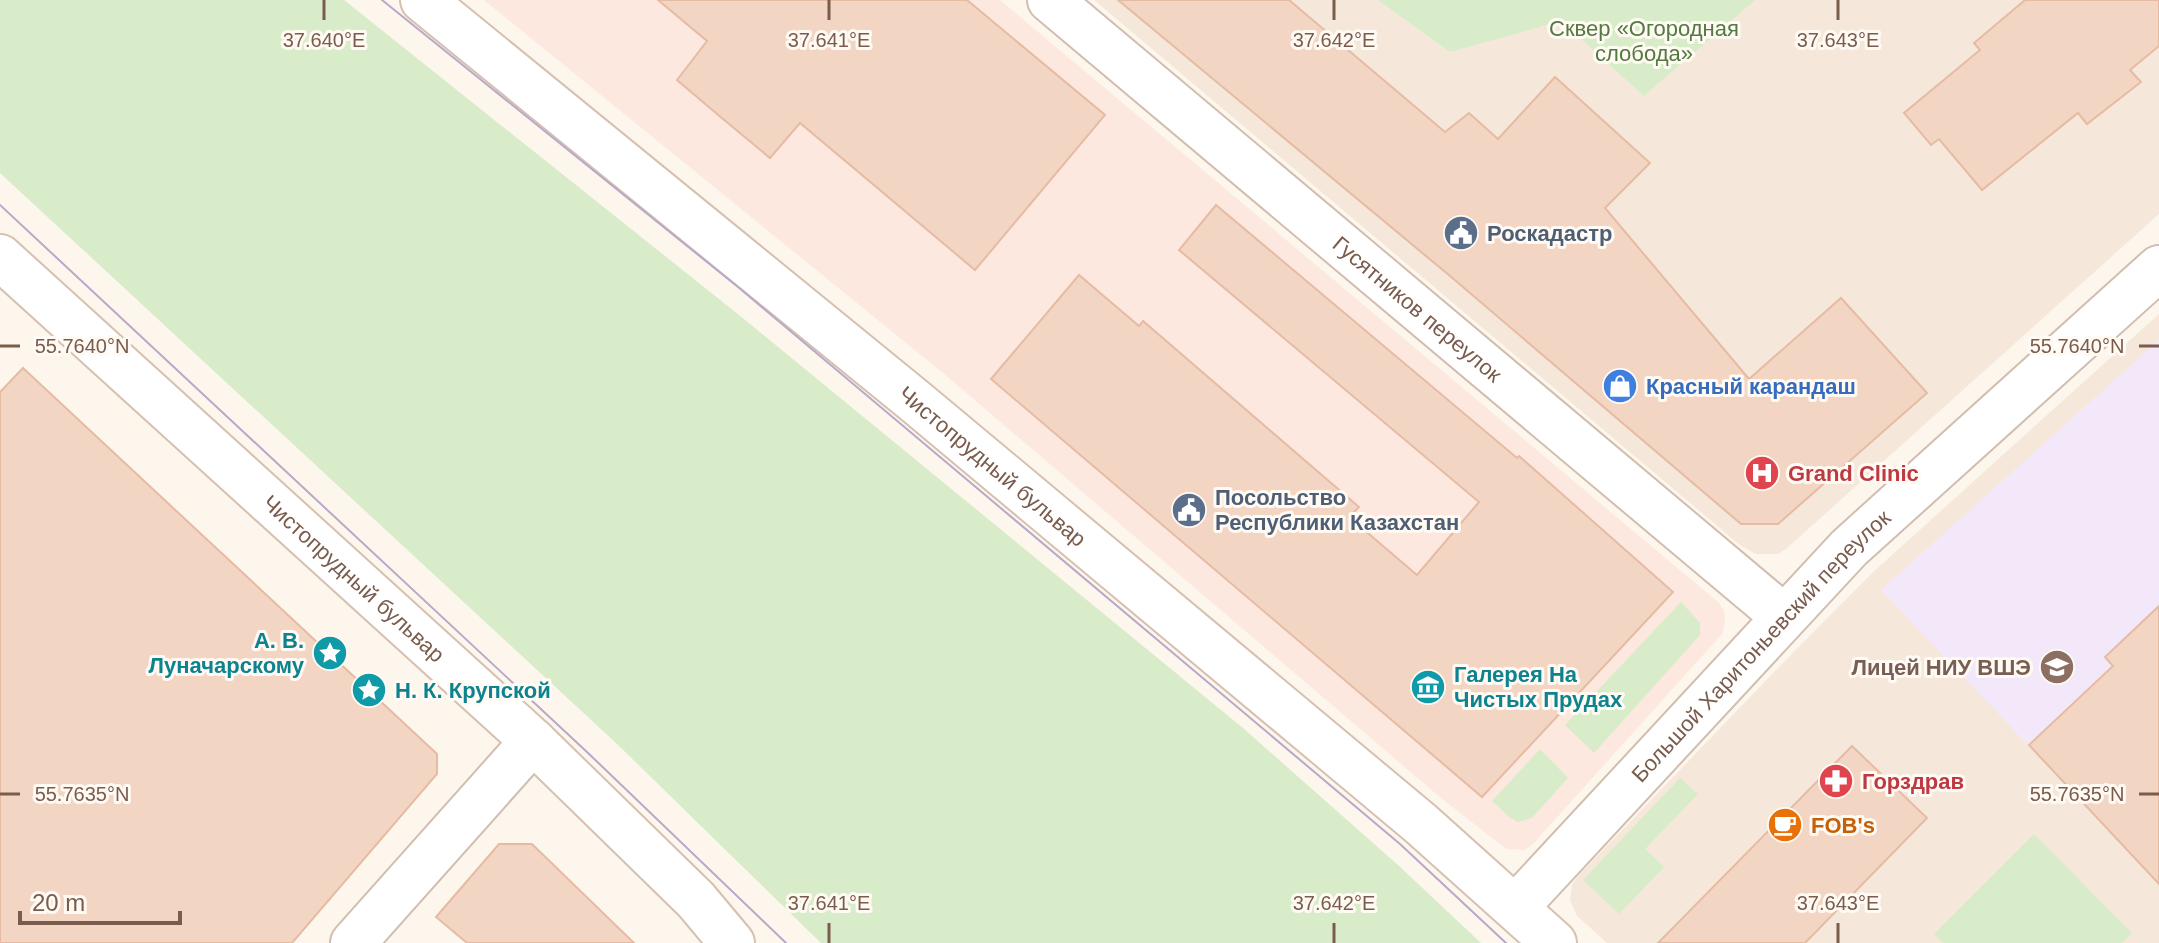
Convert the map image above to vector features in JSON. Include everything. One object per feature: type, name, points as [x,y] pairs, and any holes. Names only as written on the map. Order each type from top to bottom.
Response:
[{"type":"main road","name":"Чистопрудный бульвар","points":[[423,0],[916,402],[1420,823],[1554,943]]},
{"type":"main road","name":"Гусятников переулок","points":[[1050,0],[1784,617]]},
{"type":"main road","name":"Чистопрудный бульвар","points":[[0,257],[533,741],[696,900],[732,943]]},
{"type":"main road","name":"Большой Харитоньевский переулок","points":[[1516,907],[1849,548],[2159,268]]},
{"type":"main road","points":[[353,943],[533,741]]},
{"type":"shaded area","points":[[484,0],[1000,0],[1718,602],[1724,611],[1722,634],[1533,844],[1525,850],[1506,849],[1441,798],[943,373]]},
{"type":"shaded area","points":[[1094,0],[2159,0],[2159,214],[1786,549],[1778,554],[1756,554],[1741,546]]},
{"type":"shaded area","points":[[2159,314],[2159,943],[1607,943],[1577,916],[1570,900],[1572,885],[1578,876],[1777,669],[1872,573]]},
{"type":"shaded area","name":"Лицей НИУ ВШЭ","points":[[2159,340],[2159,883],[1881,590]]},
{"type":"green space","points":[[0,0],[344,0],[744,319],[1243,728],[1481,943],[821,943],[616,743],[0,173]]},
{"type":"green space","name":"Сквер «Огородная слобода»","points":[[1378,0],[1755,0],[1644,96],[1561,21],[1450,52]]},
{"type":"green space","points":[[1681,602],[1700,623],[1700,635],[1594,753],[1565,725]]},
{"type":"green space","points":[[1540,749],[1568,778],[1532,818],[1518,822],[1492,801]]},
{"type":"green space","points":[[1680,778],[1698,794],[1645,849],[1664,867],[1619,914],[1583,880]]},
{"type":"green space","points":[[2034,834],[2132,933],[2122,943],[1943,943],[1934,934]]},
{"type":"building","points":[[658,0],[967,0],[1105,115],[975,270],[800,123],[770,158],[677,80],[707,41]]},
{"type":"building","points":[[1118,0],[1289,0],[1445,132],[1469,113],[1498,139],[1555,77],[1650,163],[1605,208],[1749,379],[1841,298],[1927,393],[1778,524],[1741,524],[1450,276]]},
{"type":"building","points":[[2025,0],[2159,0],[2159,46],[2130,70],[2141,82],[2087,124],[2078,113],[1982,190],[1939,139],[1931,145],[1904,113],[1980,50],[1974,43]]},
{"type":"building","points":[[1216,205],[1517,458],[1519,456],[1673,592],[1482,797],[991,379],[1079,275],[1139,326],[1143,321],[1359,507],[1349,517],[1417,575],[1479,502],[1179,250]]},
{"type":"building","points":[[23,368],[437,754],[437,774],[292,943],[0,943],[0,392]]},
{"type":"building","points":[[2159,606],[2159,884],[2029,745],[2113,666],[2105,657]]},
{"type":"building","points":[[1852,746],[1927,818],[1805,943],[1658,943]]},
{"type":"building","points":[[499,844],[532,844],[634,943],[467,943],[436,917]]},
{"type":"tram line","points":[[382,0],[738,287],[1400,844],[1506,943]]},
{"type":"tram line","points":[[0,205],[587,752],[786,943]]},
{"type":"place","name":"Роскадастр","points":[[1461,233]]},
{"type":"place","name":"Красный карандаш","points":[[1620,386]]},
{"type":"place","name":"Grand Clinic","points":[[1762,473]]},
{"type":"place","name":"Посольство Республики Казахстан","points":[[1189,510]]},
{"type":"place","name":"А. В. Луначарскому","points":[[330,653]]},
{"type":"place","name":"Лицей НИУ ВШЭ","points":[[2057,667]]},
{"type":"place","name":"Галерея На Чистых Прудах","points":[[1428,687]]},
{"type":"place","name":"Н. К. Крупской","points":[[369,690]]},
{"type":"place","name":"Горздрав","points":[[1836,781]]},
{"type":"place","name":"FOB's","points":[[1785,825]]}]
